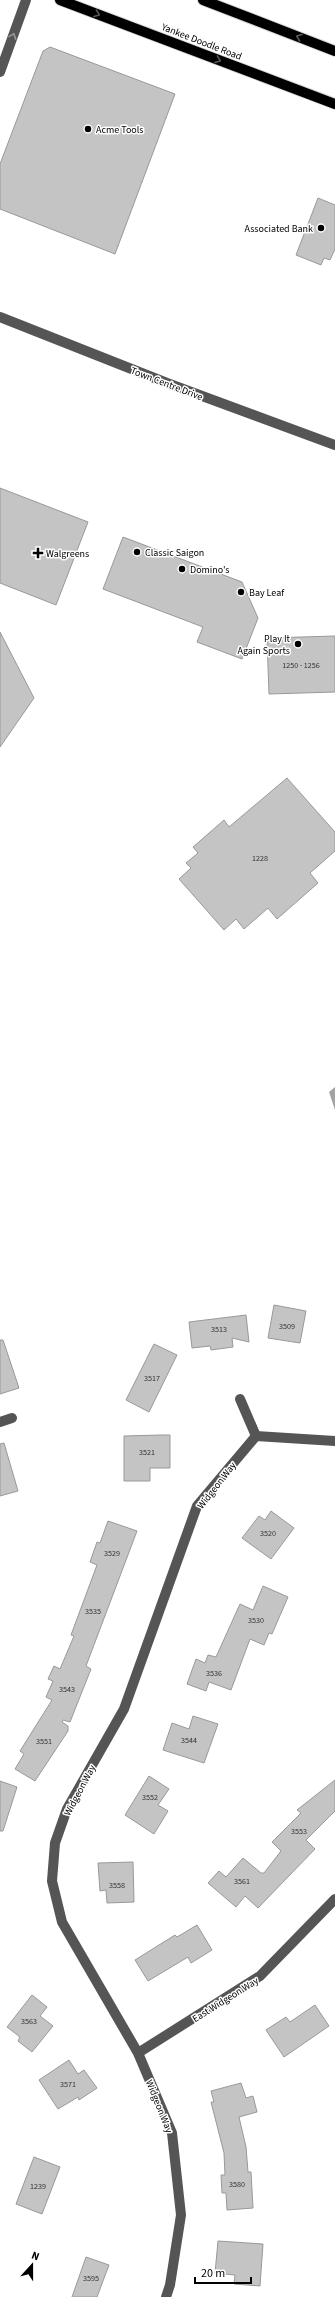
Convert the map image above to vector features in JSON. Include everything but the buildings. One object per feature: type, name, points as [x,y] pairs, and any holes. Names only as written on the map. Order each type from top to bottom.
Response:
[{"type":"main road","name":"Yankee Doodle Road","points":[[60,0],[335,104]]},
{"type":"main road","points":[[203,0],[335,51]]},
{"type":"street","points":[[0,72],[26,0]]},
{"type":"street","name":"Town Centre Drive","points":[[0,317],[167,383],[335,445]]},
{"type":"street","points":[[240,1399],[256,1436],[335,1441]]},
{"type":"street","points":[[0,1422],[12,1418]]},
{"type":"street","name":"Widgeon Way","points":[[166,2297],[170,2285],[181,2215],[172,2132],[138,2052],[62,1922],[52,1881],[55,1843],[66,1808],[124,1709],[197,1506],[256,1436]]},
{"type":"street","name":"East Widgeon Way","points":[[138,2052],[260,1976],[335,1899]]},
{"type":"shaded area","points":[[335,1087],[335,1110],[329,1092]]},
{"type":"place","name":"Acme Tools","points":[[88,129]]},
{"type":"place","name":"Associated Bank","points":[[321,228]]},
{"type":"place","name":"Classic Saigon","points":[[137,552]]},
{"type":"place","name":"Walgreens","points":[[38,553]]},
{"type":"place","name":"Domino's","points":[[182,569]]},
{"type":"place","name":"Bay Leaf","points":[[241,592]]},
{"type":"place","name":"Play It Again Sports","points":[[298,644]]}]
